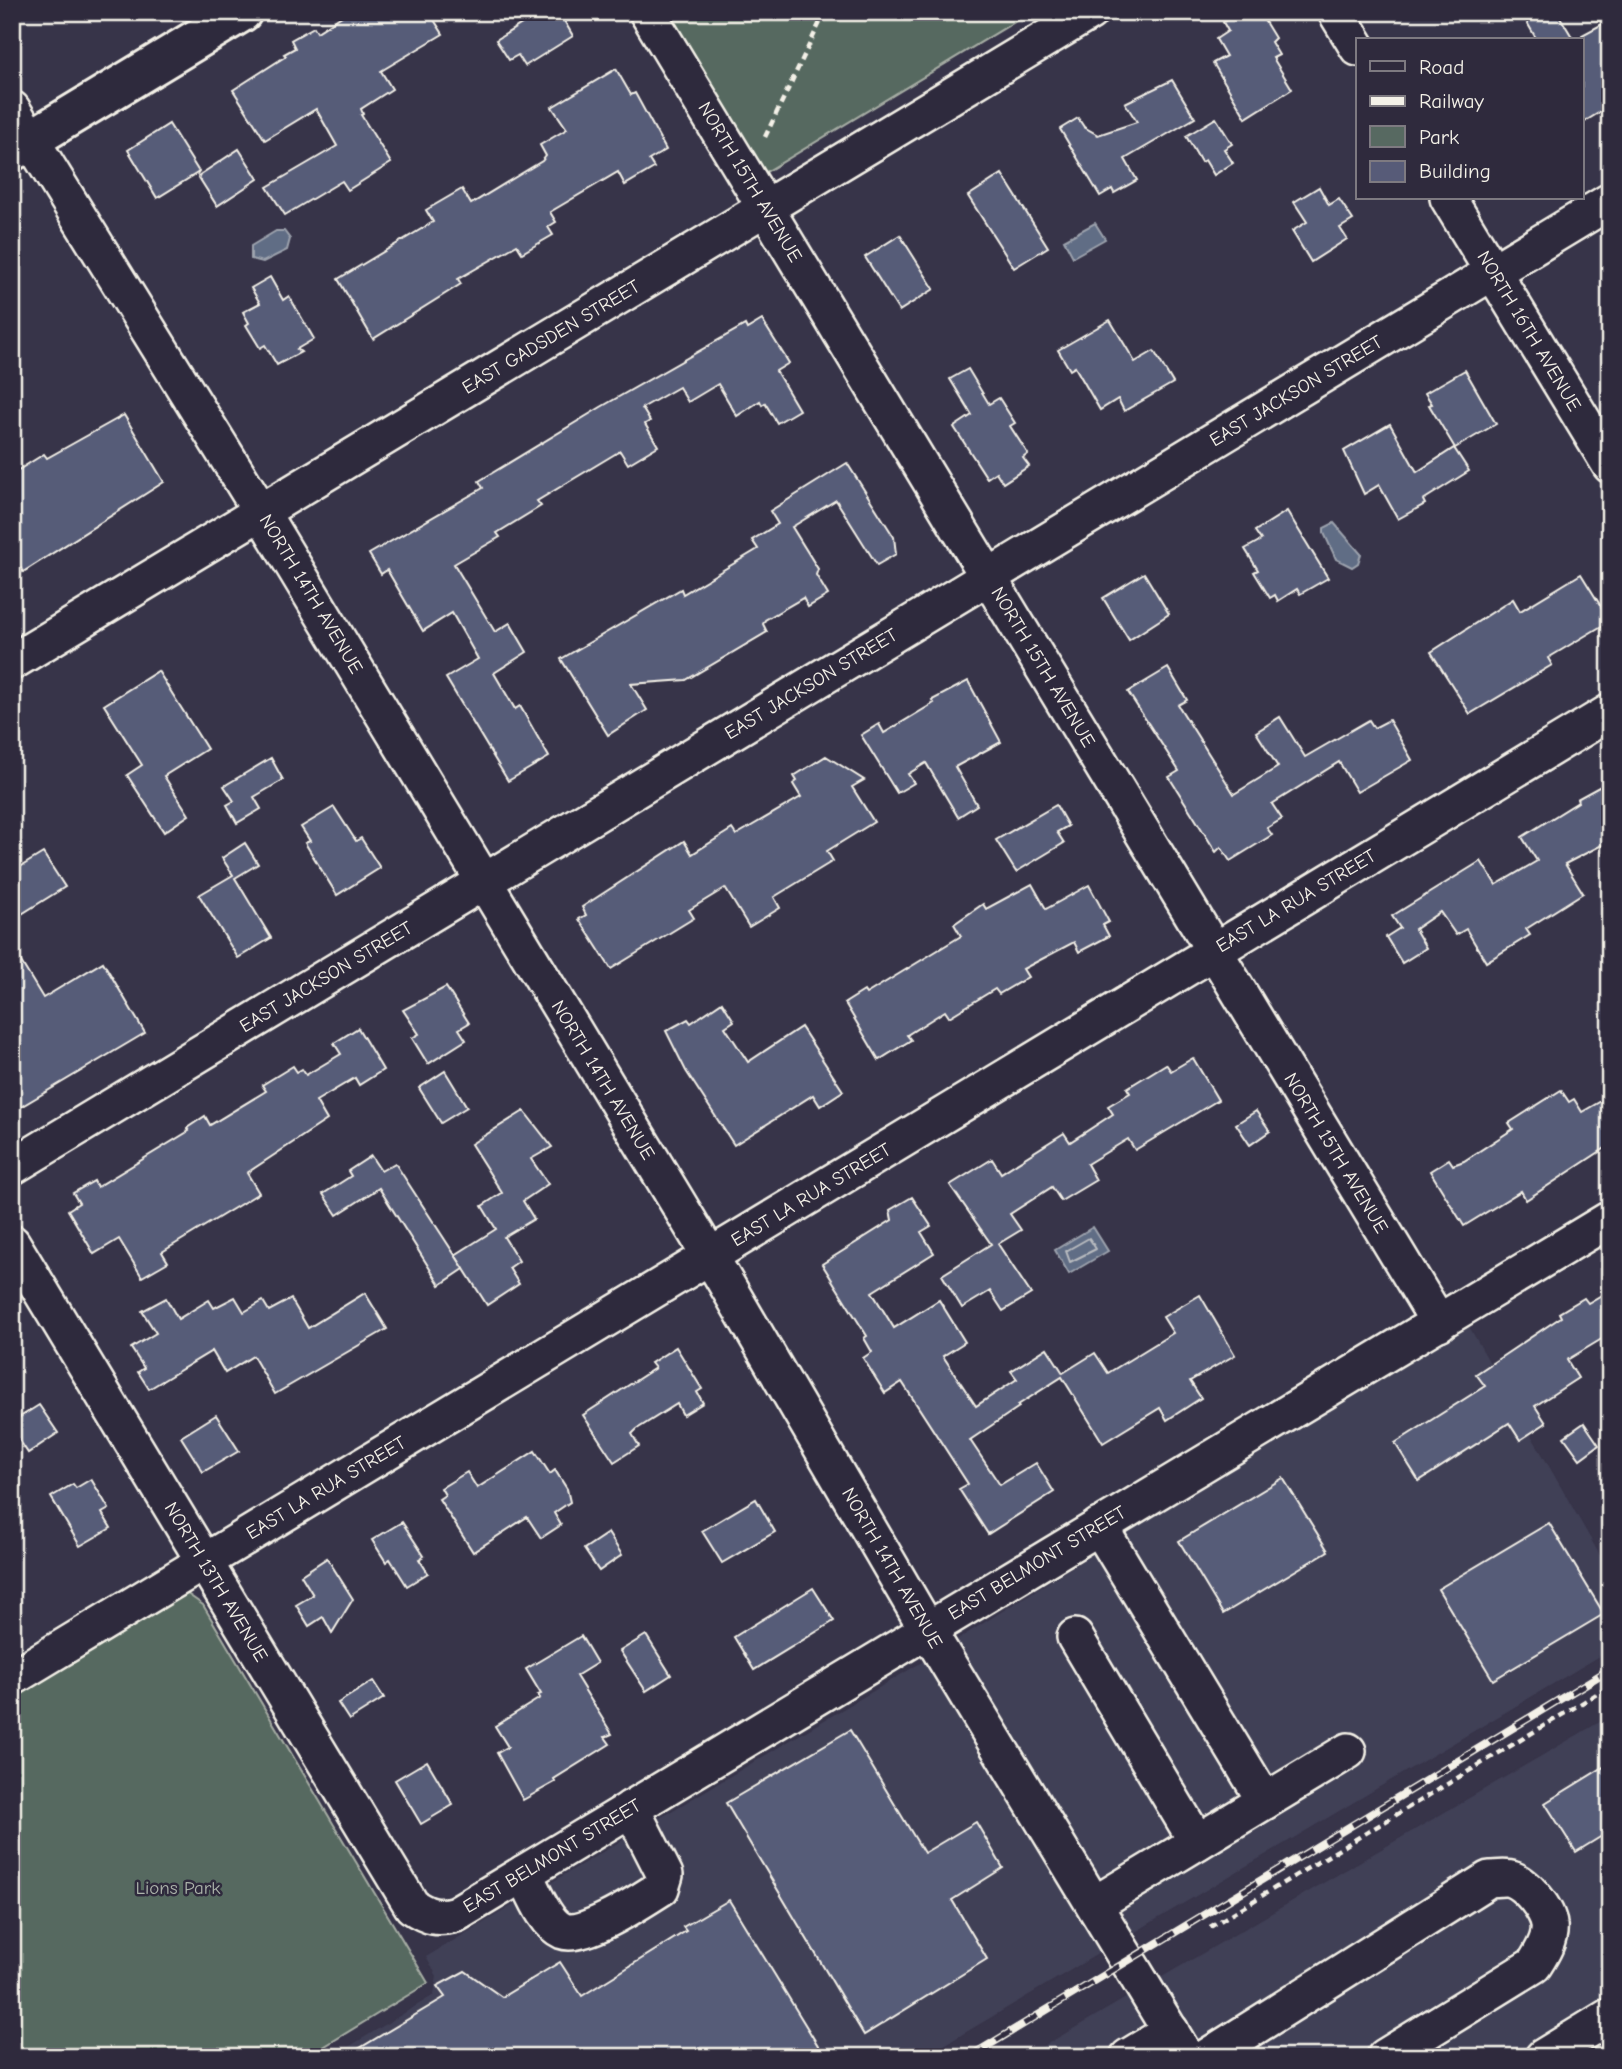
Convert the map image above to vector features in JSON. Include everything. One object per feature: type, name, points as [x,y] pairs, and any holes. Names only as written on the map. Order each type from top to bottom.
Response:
[{"type":"main road","points":[[18,133],[242,12]]},
{"type":"street","name":"NORTH 15TH AVENUE","points":[[647,12],[1438,1322]]},
{"type":"street","name":"EAST GADSDEN STREET","points":[[12,662],[1090,12]]},
{"type":"street","points":[[1336,12],[1356,45]]},
{"type":"street","name":"NORTH 14TH AVENUE","points":[[18,133],[261,512],[710,1256],[927,1629],[1178,2044]]},
{"type":"street","name":"NORTH 16TH AVENUE","points":[[1449,200],[1610,465]]},
{"type":"street","name":"EAST JACKSON STREET","points":[[12,1167],[1610,201]]},
{"type":"street","name":"EAST LA RUA STREET","points":[[12,1678],[1610,712]]},
{"type":"street","name":"EAST BELMONT STREET","points":[[426,1916],[440,1919],[456,1914],[1610,1219]]},
{"type":"street","name":"NORTH 13TH AVENUE","points":[[12,1243],[412,1906],[426,1916]]},
{"type":"street","points":[[1099,1526],[1265,1801]]},
{"type":"street","points":[[1075,1637],[1197,1842]]},
{"type":"street","points":[[1095,1904],[1348,1751]]},
{"type":"street","points":[[524,1873],[546,1914],[561,1930],[573,1932],[601,1922],[661,1888],[665,1875],[631,1808]]},
{"type":"street","points":[[1207,2057],[1489,1879],[1511,1879],[1530,1893],[1544,1911],[1550,1925],[1545,1947],[1534,1965],[1385,2057]]},
{"type":"street","points":[[1543,2057],[1610,2016]]},
{"type":"street","points":[[1128,2057],[1178,2044]]},
{"type":"path","points":[[765,136],[825,12]]},
{"type":"path","points":[[1210,1927],[1610,1686]]},
{"type":"shaded area","points":[[1467,1323],[1610,1573],[1610,1650],[1130,1935],[952,1643],[1282,1435]]},
{"type":"shaded area","points":[[929,1658],[1106,1949],[924,2057],[332,2057],[434,1995],[437,1976],[426,1957]]},
{"type":"shaded area","points":[[1610,1716],[1610,2057],[1201,2057],[1157,1980]]},
{"type":"shaded area","points":[[1133,1994],[1169,2057],[1025,2057]]},
{"type":"green space","points":[[667,12],[1031,12],[761,175]]},
{"type":"green space","name":"Lions Park","points":[[186,1593],[203,1605],[428,1983],[307,2057],[12,2057],[12,1693]]},
{"type":"water","points":[[1095,223],[1105,239],[1073,257],[1064,240]]},
{"type":"water","points":[[276,231],[284,231],[290,239],[287,250],[263,262],[251,259],[251,246]]},
{"type":"water","points":[[1334,523],[1361,554],[1358,563],[1352,567],[1336,559],[1324,533],[1324,528]]},
{"type":"water","points":[[1093,1227],[1108,1251],[1069,1274],[1055,1250]]},
{"type":"building","points":[[348,12],[429,12],[443,34],[381,71],[392,89],[361,109],[361,115],[391,163],[348,190],[342,181],[285,215],[267,187],[337,146],[316,109],[265,140],[233,90],[286,56],[284,54],[295,48],[291,40],[314,27],[317,32]]},
{"type":"building","points":[[541,12],[559,12],[573,36],[525,66],[518,55],[509,60],[496,40]]},
{"type":"building","points":[[1239,12],[1259,12],[1275,38],[1271,42],[1279,55],[1273,58],[1292,89],[1246,118],[1213,63],[1226,56],[1216,39],[1228,31],[1223,22]]},
{"type":"building","points":[[1521,12],[1557,12],[1573,38],[1536,38]]},
{"type":"building","points":[[1610,20],[1610,106],[1584,122],[1584,38],[1582,35]]},
{"type":"building","points":[[616,69],[631,95],[635,93],[666,150],[649,160],[654,168],[625,185],[618,172],[550,212],[556,222],[548,227],[553,235],[522,253],[517,245],[458,279],[461,284],[373,339],[338,279],[433,222],[426,210],[462,189],[471,204],[542,161],[546,156],[540,145],[567,129],[552,107]]},
{"type":"building","points":[[1172,80],[1195,118],[1125,159],[1137,180],[1114,193],[1112,189],[1100,196],[1060,129],[1078,118],[1084,127],[1098,135],[1137,122],[1125,103]]},
{"type":"building","points":[[1216,118],[1232,144],[1224,149],[1233,163],[1214,175],[1205,160],[1201,162],[1186,136]]},
{"type":"building","points":[[169,124],[199,172],[157,198],[128,150]]},
{"type":"building","points":[[239,149],[258,179],[217,206],[198,176]]},
{"type":"building","points":[[1002,174],[1048,247],[1014,268],[968,196]]},
{"type":"building","points":[[1319,187],[1329,205],[1339,199],[1353,220],[1340,228],[1347,239],[1311,262],[1292,231],[1307,222],[1294,202]]},
{"type":"building","points":[[900,235],[934,289],[899,311],[865,257]]},
{"type":"building","points":[[270,277],[283,300],[289,296],[314,339],[297,349],[301,352],[277,365],[265,345],[260,348],[246,325],[249,323],[243,312],[260,303],[251,288]]},
{"type":"building","points":[[762,320],[789,363],[776,371],[799,410],[777,423],[765,403],[762,405],[760,401],[737,416],[718,384],[688,402],[679,387],[642,408],[650,421],[645,424],[658,446],[628,464],[620,451],[537,501],[541,506],[497,533],[500,537],[454,564],[495,632],[510,623],[527,652],[494,673],[515,709],[520,706],[549,757],[508,781],[446,678],[478,659],[452,613],[423,631],[387,570],[381,574],[369,554],[483,488],[479,481],[601,407],[745,325],[747,329]]},
{"type":"building","points":[[1110,320],[1135,362],[1154,351],[1173,383],[1124,411],[1118,399],[1100,410],[1075,367],[1070,370],[1058,350]]},
{"type":"building","points":[[968,369],[989,404],[999,398],[1015,423],[1010,426],[1028,454],[1023,458],[1029,466],[1003,483],[996,472],[987,478],[954,427],[972,415],[950,379]]},
{"type":"building","points":[[1465,370],[1496,424],[1455,448],[1429,405],[1432,404],[1425,393]]},
{"type":"building","points":[[124,415],[164,482],[23,572],[12,554],[12,474],[44,454],[47,458]]},
{"type":"building","points":[[1390,424],[1417,472],[1454,448],[1469,471],[1423,500],[1425,504],[1398,519],[1379,485],[1364,494],[1344,451]]},
{"type":"building","points":[[847,463],[894,537],[896,554],[877,565],[836,500],[792,527],[818,569],[816,575],[828,595],[808,607],[803,598],[765,620],[763,624],[767,632],[686,680],[631,684],[647,710],[608,735],[561,659],[681,589],[683,594],[758,549],[752,540],[778,524],[770,511]]},
{"type":"building","points":[[1287,511],[1328,578],[1300,594],[1297,589],[1278,601],[1275,595],[1270,598],[1254,572],[1258,570],[1245,549],[1261,540],[1255,531]]},
{"type":"building","points":[[1144,573],[1169,614],[1129,640],[1103,598]]},
{"type":"building","points":[[1581,574],[1610,621],[1548,658],[1552,665],[1470,714],[1431,652],[1513,599],[1520,611]]},
{"type":"building","points":[[1168,668],[1187,700],[1178,705],[1234,794],[1278,767],[1256,732],[1280,717],[1305,757],[1369,720],[1374,728],[1389,720],[1412,760],[1357,792],[1339,762],[1272,804],[1282,819],[1267,828],[1272,835],[1230,861],[1221,847],[1216,852],[1169,777],[1179,771],[1128,692]]},
{"type":"building","points":[[158,671],[207,749],[164,776],[189,815],[164,832],[127,775],[142,765],[104,705]]},
{"type":"building","points":[[968,681],[1001,742],[955,767],[977,805],[958,817],[926,763],[908,774],[914,783],[897,793],[861,735],[879,724],[884,733],[934,703],[932,700]]},
{"type":"building","points":[[826,756],[864,780],[852,787],[874,822],[827,851],[833,861],[774,897],[780,908],[749,927],[725,888],[689,910],[694,918],[611,969],[579,919],[586,915],[582,907],[684,841],[692,854],[732,829],[736,835],[801,797],[793,784],[797,781],[794,776]]},
{"type":"building","points":[[271,758],[283,780],[254,797],[261,809],[237,823],[227,805],[234,801],[224,786]]},
{"type":"building","points":[[1610,781],[1610,841],[1565,864],[1583,893],[1526,929],[1530,935],[1486,962],[1466,929],[1456,935],[1440,912],[1415,929],[1426,948],[1402,963],[1386,937],[1400,928],[1392,916],[1481,861],[1496,885],[1537,861],[1522,837],[1578,802],[1577,799]]},
{"type":"building","points":[[1056,805],[1068,826],[1057,832],[1064,843],[1016,872],[996,840]]},
{"type":"building","points":[[334,807],[356,841],[361,838],[380,868],[337,895],[305,843],[310,841],[301,827]]},
{"type":"building","points":[[245,843],[258,864],[235,878],[271,938],[238,958],[199,895],[233,875],[222,858]]},
{"type":"building","points":[[43,853],[65,887],[12,920],[12,872]]},
{"type":"building","points":[[1032,884],[1046,909],[1089,885],[1109,922],[1103,925],[1109,936],[1079,952],[1074,942],[1023,969],[1028,977],[999,994],[995,989],[949,1017],[945,1011],[907,1035],[911,1040],[879,1060],[845,1003],[864,991],[866,994],[961,936],[954,924],[983,904],[986,909]]},
{"type":"building","points":[[12,947],[43,998],[103,962],[145,1033],[12,1112]]},
{"type":"building","points":[[446,987],[469,1023],[459,1029],[466,1040],[428,1064],[412,1038],[419,1034],[403,1010]]},
{"type":"building","points":[[722,1002],[734,1021],[725,1027],[748,1062],[801,1027],[843,1091],[820,1106],[813,1095],[734,1145],[686,1071],[666,1031],[688,1019],[691,1023]]},
{"type":"building","points":[[358,1028],[383,1070],[359,1085],[355,1078],[316,1101],[327,1120],[247,1173],[259,1193],[162,1252],[168,1262],[142,1277],[119,1239],[94,1254],[68,1210],[79,1203],[73,1193],[94,1181],[97,1187],[189,1131],[187,1128],[205,1116],[210,1125],[266,1091],[262,1085],[293,1066],[297,1072],[302,1069],[306,1075],[341,1054],[334,1043]]},
{"type":"building","points":[[1193,1058],[1218,1100],[1135,1150],[1128,1139],[1087,1164],[1096,1180],[1061,1201],[1052,1187],[1010,1214],[1021,1230],[998,1244],[1031,1294],[1003,1311],[990,1291],[962,1308],[942,1275],[991,1244],[950,1185],[992,1159],[1001,1173],[1064,1133],[1070,1142],[1113,1114],[1108,1106],[1130,1093],[1127,1088],[1166,1064],[1171,1071]]},
{"type":"building","points":[[445,1071],[467,1107],[441,1123],[419,1088]]},
{"type":"building","points":[[1561,1090],[1569,1102],[1574,1099],[1582,1112],[1610,1096],[1610,1145],[1526,1200],[1521,1191],[1464,1226],[1430,1171],[1449,1159],[1453,1165],[1464,1161],[1513,1129],[1509,1123]]},
{"type":"building","points":[[524,1111],[552,1147],[531,1159],[548,1184],[523,1201],[534,1219],[504,1237],[519,1261],[509,1268],[519,1284],[487,1305],[455,1255],[496,1229],[482,1206],[502,1193],[471,1144]]},
{"type":"building","points":[[1256,1111],[1270,1131],[1250,1145],[1236,1124]]},
{"type":"building","points":[[371,1156],[381,1171],[395,1163],[464,1269],[440,1285],[379,1188],[337,1215],[323,1194],[351,1176],[348,1171]]},
{"type":"building","points":[[912,1197],[931,1226],[921,1232],[934,1253],[872,1292],[894,1328],[939,1300],[965,1342],[943,1356],[976,1406],[1017,1379],[1011,1371],[1047,1348],[1063,1373],[1095,1353],[1108,1373],[1173,1333],[1163,1317],[1200,1295],[1235,1355],[1190,1381],[1201,1398],[1167,1420],[1160,1408],[1103,1443],[1062,1377],[1018,1405],[1019,1407],[970,1440],[1000,1485],[1036,1463],[1054,1492],[988,1534],[959,1489],[968,1484],[902,1382],[885,1393],[863,1358],[872,1352],[864,1338],[867,1336],[822,1264],[892,1220],[890,1210]]},
{"type":"building","points":[[1610,1290],[1610,1334],[1567,1360],[1578,1378],[1535,1406],[1546,1423],[1520,1440],[1509,1423],[1419,1481],[1395,1443],[1485,1386],[1476,1374],[1561,1317],[1559,1313],[1584,1298],[1588,1303]]},
{"type":"building","points":[[365,1293],[387,1329],[275,1394],[253,1356],[225,1373],[212,1351],[149,1389],[138,1372],[144,1368],[131,1348],[156,1333],[142,1311],[166,1298],[178,1319],[209,1300],[214,1308],[235,1297],[244,1312],[263,1301],[269,1311],[291,1299],[308,1328]]},
{"type":"building","points":[[676,1347],[702,1389],[697,1392],[703,1403],[683,1415],[677,1404],[637,1429],[632,1434],[639,1446],[614,1462],[583,1415],[655,1368],[651,1363]]},
{"type":"building","points":[[39,1405],[58,1433],[28,1453],[12,1429],[12,1422]]},
{"type":"building","points":[[216,1415],[239,1451],[203,1472],[181,1437]]},
{"type":"building","points":[[1584,1423],[1599,1445],[1580,1459],[1564,1437]]},
{"type":"building","points":[[535,1451],[550,1474],[555,1470],[567,1489],[570,1502],[554,1513],[561,1525],[541,1538],[527,1517],[473,1552],[439,1499],[445,1495],[441,1488],[467,1472],[477,1488]]},
{"type":"building","points":[[1283,1478],[1328,1551],[1223,1614],[1179,1541]]},
{"type":"building","points":[[91,1479],[109,1509],[102,1513],[111,1528],[80,1546],[51,1497],[73,1484],[76,1488]]},
{"type":"building","points":[[756,1499],[775,1532],[722,1563],[702,1531]]},
{"type":"building","points":[[402,1522],[424,1556],[419,1559],[428,1573],[407,1586],[390,1559],[386,1562],[372,1540]]},
{"type":"building","points":[[1549,1523],[1604,1614],[1493,1680],[1438,1589]]},
{"type":"building","points":[[608,1533],[622,1555],[599,1571],[584,1549]]},
{"type":"building","points":[[327,1558],[353,1599],[332,1633],[323,1617],[309,1626],[296,1605],[313,1595],[301,1575]]},
{"type":"building","points":[[813,1588],[834,1621],[754,1670],[734,1637]]},
{"type":"building","points":[[646,1635],[671,1675],[646,1691],[620,1651]]},
{"type":"building","points":[[581,1636],[597,1663],[576,1676],[612,1734],[605,1737],[610,1744],[554,1779],[555,1782],[523,1800],[497,1753],[508,1747],[495,1726],[540,1698],[538,1695],[541,1694],[526,1669]]},
{"type":"building","points":[[373,1681],[384,1698],[349,1720],[338,1703]]},
{"type":"building","points":[[850,1730],[924,1853],[976,1822],[1003,1868],[952,1900],[987,1959],[864,2035],[726,1803]]},
{"type":"building","points":[[427,1761],[453,1805],[421,1824],[395,1780]]},
{"type":"building","points":[[1610,1763],[1610,1831],[1576,1852],[1545,1803]]},
{"type":"building","points":[[729,1900],[825,2057],[345,2057],[445,1997],[437,1986],[465,1971],[502,1997],[560,1962],[582,1996],[686,1931],[683,1927]]},
{"type":"railway","points":[[969,2057],[1610,1669]]}]
